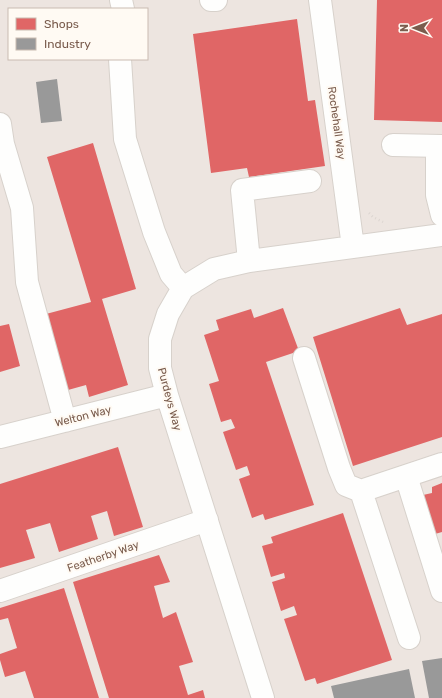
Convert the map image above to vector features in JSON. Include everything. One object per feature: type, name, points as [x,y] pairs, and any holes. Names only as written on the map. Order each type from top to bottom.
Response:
[{"type":"street","points":[[211,0],[216,0]]},
{"type":"street","name":"Rochehall Way","points":[[320,0],[353,247]]},
{"type":"street","points":[[120,60],[125,140],[154,232],[171,274],[183,288]]},
{"type":"street","points":[[0,124],[3,144],[22,208],[28,282],[65,421]]},
{"type":"street","points":[[393,145],[440,146],[437,196],[442,215]]},
{"type":"street","points":[[249,261],[242,190],[310,181]]},
{"type":"street","name":"Purdeys Way","points":[[263,698],[167,395],[160,368],[160,339],[168,314],[183,288],[214,269],[249,261],[442,235]]},
{"type":"street","points":[[304,358],[339,468],[346,485],[361,491],[442,464]]},
{"type":"street","name":"Welton Way","points":[[0,437],[167,395]]},
{"type":"street","points":[[406,476],[442,591]]},
{"type":"street","points":[[361,491],[409,638]]},
{"type":"street","name":"Featherby Way","points":[[0,591],[207,520]]},
{"type":"path","points":[[368,211],[373,217],[386,223]]},
{"type":"shaded area","points":[[0,0],[442,0],[442,698],[0,698]]},
{"type":"building: Shops","points":[[377,0],[442,0],[442,122],[374,120]]},
{"type":"building: Shops","points":[[297,19],[308,101],[315,100],[325,166],[249,177],[247,168],[211,173],[193,34]]},
{"type":"building: Shops","points":[[93,143],[136,289],[102,299],[128,385],[89,397],[86,385],[68,390],[46,314],[91,302],[47,157]]},
{"type":"building: Shops","points":[[283,308],[299,351],[266,362],[314,505],[265,520],[263,514],[252,518],[239,479],[250,475],[247,466],[236,470],[223,432],[235,428],[231,419],[221,422],[209,384],[219,381],[204,335],[219,330],[216,320],[251,309],[254,318]]},
{"type":"building: Shops","points":[[400,308],[407,325],[442,314],[442,437],[353,466],[313,337]]},
{"type":"building: Shops","points":[[9,324],[20,366],[0,372],[0,326]]},
{"type":"building: Shops","points":[[118,447],[143,527],[114,536],[107,511],[91,516],[98,539],[59,552],[50,523],[26,530],[35,558],[0,568],[0,484]]},
{"type":"building: Shops","points":[[442,483],[442,532],[435,534],[423,495],[432,493],[432,487]]},
{"type":"building: Shops","points":[[343,513],[392,660],[317,684],[315,678],[305,681],[284,619],[297,615],[294,606],[281,611],[272,582],[285,578],[284,573],[271,577],[262,546],[273,543],[271,537]]},
{"type":"building: Shops","points":[[159,555],[170,582],[154,586],[163,618],[176,612],[193,662],[179,666],[188,695],[203,690],[205,698],[109,698],[73,582]]},
{"type":"building: Shops","points":[[64,588],[99,698],[34,698],[25,671],[5,677],[0,660],[0,654],[17,648],[8,618],[0,620],[0,608]]},
{"type":"building: Industry","points":[[57,79],[62,121],[41,123],[36,82]]},
{"type":"building: Industry","points":[[442,658],[442,698],[429,698],[422,661]]},
{"type":"building: Industry","points":[[409,669],[415,698],[334,698],[331,686]]}]
